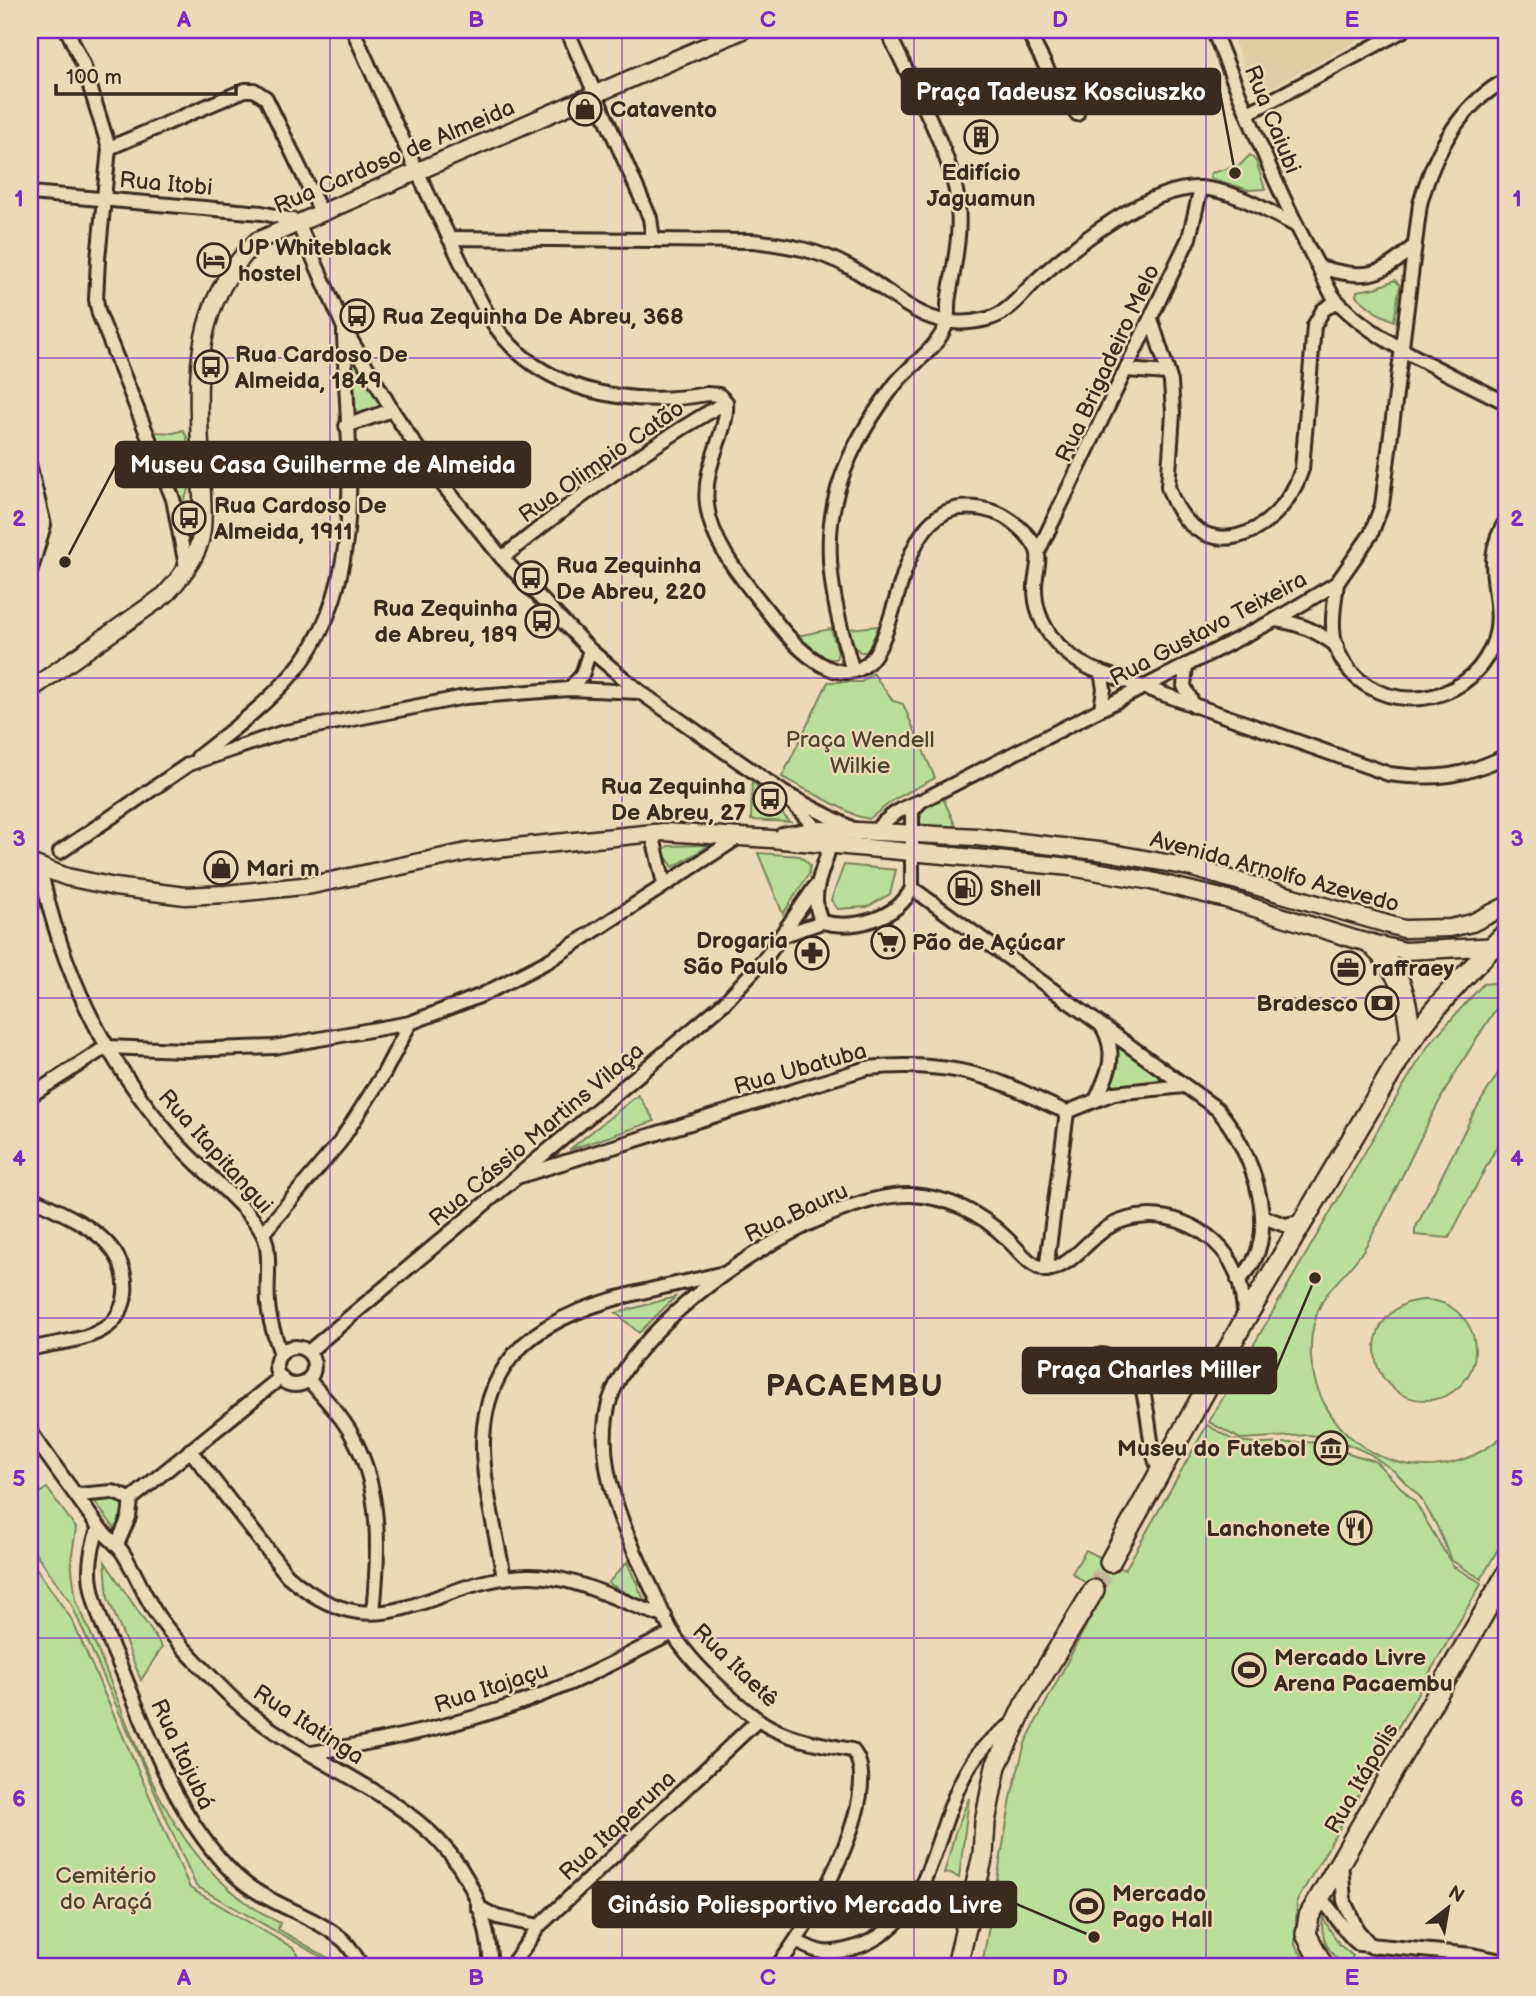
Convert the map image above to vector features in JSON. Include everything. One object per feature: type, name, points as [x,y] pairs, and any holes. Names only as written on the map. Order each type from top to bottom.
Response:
[{"type":"main road","name":"Rua Cardoso de Almeida","points":[[30,690],[165,595],[186,566],[201,538],[200,381],[205,328],[218,289],[241,257],[257,241],[297,221],[417,172],[743,30]]},
{"type":"main road","name":"Avenida Arnolfo Azevedo","points":[[771,839],[819,830],[857,831],[1106,852],[1189,867],[1404,929],[1450,928],[1472,923],[1506,906]]},
{"type":"main road","points":[[35,865],[115,887],[184,895],[226,894],[312,885],[467,852],[652,832],[771,839]]},
{"type":"main road","name":"Avenida Arnolfo Azevedo","points":[[771,839],[1071,867],[1151,881],[1226,900],[1371,944],[1405,951],[1502,941]]},
{"type":"main road","points":[[1111,1562],[1250,1310],[1411,1040],[1440,1003],[1502,941]]},
{"type":"main road","points":[[1371,944],[1385,957],[1405,989],[1411,1040]]},
{"type":"main road","name":"Rua Itápolis","points":[[1323,1966],[1311,1948],[1306,1926],[1319,1898],[1506,1575]]},
{"type":"main road","points":[[957,1966],[984,1855],[985,1822],[996,1766],[1017,1721],[1094,1590]]},
{"type":"street","points":[[67,30],[83,64],[108,148],[96,300],[99,314],[173,499],[186,566]]},
{"type":"street","points":[[353,30],[417,172],[491,320],[517,351],[552,377],[594,393],[619,397],[707,394],[719,395],[726,402],[724,420],[708,465],[706,506],[713,530],[738,572],[794,645],[832,670],[853,671],[868,663],[877,651],[913,548],[927,525],[943,514],[970,509],[995,512],[1031,540],[1038,552],[1035,597],[1050,636],[1065,653],[1101,672],[1388,774],[1426,779],[1455,776],[1506,756]]},
{"type":"street","points":[[567,30],[650,218],[653,240]]},
{"type":"street","points":[[853,671],[835,608],[829,567],[829,541],[841,479],[869,418],[896,382],[929,352],[947,321],[958,244],[956,191],[948,166],[887,30]]},
{"type":"street","points":[[1027,30],[1059,93],[1077,114]]},
{"type":"street","name":"Rua Caiubi","points":[[1213,30],[1293,224],[1337,301]]},
{"type":"street","points":[[1248,113],[1404,30]]},
{"type":"street","name":"Rua Gustavo Teixeira","points":[[874,832],[891,814],[1275,620],[1337,583],[1371,534],[1382,506],[1414,246],[1427,178],[1461,115],[1506,80]]},
{"type":"street","points":[[108,148],[246,90],[254,90],[266,98],[321,212]]},
{"type":"street","points":[[450,239],[753,241],[797,246],[849,266],[916,313],[962,323],[993,317],[1010,307],[1079,246],[1120,217],[1181,189],[1201,188],[1240,198],[1293,224]]},
{"type":"street","name":"Rua Brigadeiro Melo","points":[[1038,552],[1189,239],[1201,188]]},
{"type":"street","name":"Rua Itobi","points":[[30,192],[262,213],[297,221]]},
{"type":"street","points":[[297,221],[344,328],[392,410],[439,480],[502,558],[590,650],[640,692],[784,793],[857,831]]},
{"type":"street","points":[[1319,267],[1363,276],[1380,272],[1414,246]]},
{"type":"street","points":[[1151,319],[1168,373],[1173,413],[1168,487],[1175,508],[1190,524],[1209,535],[1229,538],[1250,534],[1279,512],[1297,486],[1302,469],[1314,326],[1323,310],[1337,301],[1365,324],[1403,347],[1506,403]]},
{"type":"street","points":[[60,852],[190,764],[268,701],[296,670],[321,630],[341,578],[349,539],[344,328]]},
{"type":"street","points":[[1126,370],[1168,373]]},
{"type":"street","name":"Rua Olimpio Catão","points":[[502,558],[590,488],[663,438],[726,402]]},
{"type":"street","points":[[346,426],[392,410]]},
{"type":"street","points":[[30,467],[39,495],[44,525],[30,573]]},
{"type":"street","points":[[1337,583],[1333,634],[1347,665],[1363,682],[1382,694],[1425,699],[1461,687],[1476,674],[1495,640],[1500,613],[1491,559],[1499,531],[1506,521]]},
{"type":"street","points":[[1275,620],[1293,622],[1315,631],[1337,646]]},
{"type":"street","points":[[569,688],[582,675],[590,650]]},
{"type":"street","points":[[1186,665],[1184,686],[1194,706]]},
{"type":"street","name":"Rua Gustavo Teixeira","points":[[1101,672],[1104,689],[1101,709]]},
{"type":"street","points":[[190,764],[281,733],[465,696],[569,688],[640,692]]},
{"type":"street","points":[[784,793],[830,844],[816,887],[817,913],[822,922]]},
{"type":"street","points":[[780,937],[822,922],[842,926],[882,916],[899,907],[912,888],[912,811],[921,801]]},
{"type":"street","points":[[652,832],[664,884]]},
{"type":"street","points":[[30,1096],[106,1047],[185,1050],[274,1047],[410,1023],[513,981],[595,933],[664,884],[739,837]]},
{"type":"street","name":"Rua Itapitangui","points":[[35,865],[65,961],[106,1047],[137,1094],[175,1142],[263,1233]]},
{"type":"street","name":"Rua Cássio Martins Vilaça","points":[[308,1352],[724,1003],[747,981],[816,887]]},
{"type":"street","points":[[912,888],[1217,1109],[1237,1134],[1247,1156],[1263,1217],[1259,1254],[1251,1269],[1238,1280]]},
{"type":"street","points":[[281,1354],[268,1304],[263,1233],[340,1142],[384,1073],[410,1023]]},
{"type":"street","points":[[1097,1098],[1111,1063],[1111,1047],[1100,1023]]},
{"type":"street","name":"Rua Ubatuba","points":[[517,1177],[867,1068],[916,1065],[969,1073],[1010,1086],[1067,1112]]},
{"type":"street","points":[[1184,1086],[1134,1089],[1097,1098],[1067,1112],[1046,1270],[1064,1265],[1095,1235],[1114,1223],[1154,1217],[1188,1223],[1201,1231],[1226,1255],[1250,1310]]},
{"type":"street","name":"Rua Bauru","points":[[673,1633],[630,1542],[618,1507],[606,1461],[605,1423],[615,1386],[634,1359],[674,1315],[724,1273],[759,1250],[814,1222],[878,1199],[911,1195],[936,1198],[975,1213],[990,1222],[1029,1262],[1046,1270]]},
{"type":"street","points":[[30,1197],[100,1236],[114,1250],[126,1283],[122,1306],[109,1325],[77,1339],[30,1349]]},
{"type":"street","points":[[1263,1217],[1285,1225],[1304,1220]]},
{"type":"street","points":[[503,1578],[483,1442],[488,1404],[513,1355],[539,1329],[575,1311],[724,1273]]},
{"type":"street","points":[[1238,1280],[1250,1310]]},
{"type":"street","points":[[291,1347],[308,1352],[314,1368],[308,1380],[295,1384],[281,1377],[277,1362],[281,1354],[291,1347]]},
{"type":"street","points":[[1032,1373],[1102,1355],[1127,1362],[1141,1382],[1151,1451],[1160,1472]]},
{"type":"street","points":[[117,1545],[129,1517],[131,1499],[281,1377]]},
{"type":"street","points":[[308,1380],[354,1437],[371,1486],[377,1545],[373,1612]]},
{"type":"street","name":"Rua Itatinga","points":[[30,1431],[99,1527],[117,1545],[161,1621],[225,1692],[256,1718],[420,1821],[458,1867],[478,1907],[490,1951],[491,1966]]},
{"type":"street","points":[[190,1450],[295,1582],[338,1608],[373,1612],[410,1609],[469,1585],[529,1576],[581,1584],[623,1603],[665,1616]]},
{"type":"street","points":[[77,1495],[113,1492],[131,1499]]},
{"type":"street","name":"Rua Itajubá","points":[[99,1527],[92,1543],[90,1565],[95,1603],[166,1777],[183,1811],[204,1842],[236,1876],[256,1892],[344,1941],[362,1966]]},
{"type":"street","name":"Rua Itajaçu","points":[[312,1753],[424,1731],[500,1709],[562,1687],[673,1633]]},
{"type":"street","name":"Rua Itaetê","points":[[673,1633],[690,1655],[758,1720],[795,1738],[852,1749],[862,1769],[850,1826],[825,1895],[798,1942]]},
{"type":"street","name":"Rua Itaperuna","points":[[511,1966],[539,1926],[758,1720]]},
{"type":"street","points":[[777,1966],[798,1942],[826,1960],[865,1944],[883,1933],[910,1908],[928,1877],[943,1826],[968,1768],[990,1739],[1017,1721]]},
{"type":"street","name":"Rua Itápolis","points":[[1341,1861],[1344,1901],[1357,1930],[1372,1948]]},
{"type":"street","points":[[1319,1898],[1331,1908],[1349,1937],[1372,1948],[1473,1955],[1506,1962]]},
{"type":"street","points":[[478,1907],[497,1917],[539,1926]]},
{"type":"shaded area","points":[[1229,30],[1378,30],[1257,95]]},
{"type":"green space","points":[[1250,155],[1256,161],[1265,189],[1249,190],[1210,178],[1211,173],[1240,165]]},
{"type":"green space","points":[[1395,280],[1400,285],[1394,321],[1377,313],[1356,296],[1357,291],[1376,288]]},
{"type":"green space","points":[[349,347],[383,407],[352,418]]},
{"type":"green space","points":[[183,430],[187,437],[189,490],[181,505],[154,432],[174,433]]},
{"type":"green space","points":[[879,626],[867,652],[860,652],[855,647],[848,629]]},
{"type":"green space","points":[[831,629],[838,652],[836,659],[827,659],[797,636]]},
{"type":"green space","name":"Praça Wendell Wilkie","points":[[873,673],[893,701],[903,704],[935,778],[895,799],[869,819],[857,816],[782,777],[828,682],[861,682]]},
{"type":"green space","points":[[752,781],[790,822],[751,820]]},
{"type":"green space","points":[[943,798],[956,827],[925,827],[919,823],[923,808]]},
{"type":"green space","points":[[668,846],[708,846],[673,867],[662,851]]},
{"type":"green space","points":[[758,853],[800,856],[810,865],[809,874],[783,914]]},
{"type":"green space","points":[[844,865],[896,870],[890,894],[867,907],[838,909],[831,900]]},
{"type":"green space","points":[[1493,983],[1505,987],[1506,993],[1429,1120],[1364,1249],[1322,1303],[1313,1328],[1311,1350],[1313,1371],[1328,1410],[1340,1427],[1373,1453],[1408,1465],[1439,1465],[1468,1458],[1506,1433],[1506,1535],[1481,1579],[1451,1560],[1437,1526],[1420,1497],[1394,1471],[1370,1454],[1343,1442],[1310,1435],[1240,1439],[1209,1422],[1430,1043],[1483,984]]},
{"type":"green space","points":[[1118,1046],[1165,1079],[1109,1087],[1118,1067]]},
{"type":"green space","points":[[1506,1060],[1506,1129],[1449,1238],[1415,1235],[1415,1229],[1472,1116]]},
{"type":"green space","points":[[638,1095],[655,1121],[569,1150]]},
{"type":"green space","points":[[675,1297],[639,1333],[616,1313]]},
{"type":"green space","points":[[1425,1300],[1444,1304],[1461,1314],[1471,1331],[1475,1350],[1471,1369],[1461,1386],[1444,1396],[1425,1400],[1406,1396],[1389,1386],[1379,1369],[1375,1350],[1379,1331],[1389,1314],[1406,1304]]},
{"type":"green space","name":"Mercado Livre Arena Pacaembu","points":[[1207,1425],[1233,1440],[1262,1444],[1311,1442],[1375,1461],[1415,1502],[1453,1566],[1481,1583],[1480,1586],[1297,1901],[1295,1945],[1309,1966],[982,1966],[1012,1793],[1025,1743],[1102,1595],[1072,1573],[1086,1550],[1125,1570]]},
{"type":"green space","points":[[47,1488],[76,1528],[71,1561],[76,1601],[152,1782],[176,1824],[203,1863],[238,1896],[280,1923],[278,1929],[342,1966],[331,1966],[325,1959],[196,1886],[71,1603],[30,1545],[30,1499]]},
{"type":"green space","points":[[91,1497],[126,1498],[119,1534]]},
{"type":"green space","name":"Cemitério do Araçá","points":[[30,1559],[72,1620],[190,1888],[293,1948],[307,1966],[30,1966]]},
{"type":"green space","points":[[105,1562],[162,1647],[141,1680],[108,1598]]},
{"type":"green space","points":[[627,1562],[646,1604],[608,1583]]},
{"type":"green space","points":[[969,1798],[959,1878],[951,1873],[944,1874],[955,1833]]},
{"type":"green space","points":[[1323,1918],[1339,1944],[1353,1956],[1347,1966],[1336,1958],[1328,1946],[1323,1932]]},
{"type":"tunnel","points":[[1094,1590],[1110,1562]]},
{"type":"place","name":"Catavento","points":[[585,109]]},
{"type":"place","name":"Edifício Jaguamun","points":[[981,137]]},
{"type":"place","name":"Praça Tadeusz Kosciuszko","points":[[1235,173]]},
{"type":"place","name":"UP Whiteblack hostel","points":[[214,260]]},
{"type":"place","name":"Rua Zequinha De Abreu, 368","points":[[357,316]]},
{"type":"place","name":"Rua Cardoso De Almeida, 1849","points":[[211,367]]},
{"type":"place","name":"Rua Cardoso De Almeida, 1911","points":[[189,518]]},
{"type":"place","name":"Museu Casa Guilherme de Almeida","points":[[65,562]]},
{"type":"place","name":"Rua Zequinha De Abreu, 220","points":[[531,578]]},
{"type":"place","name":"Rua Zequinha de Abreu, 189","points":[[542,621]]},
{"type":"place","name":"Rua Zequinha De Abreu, 27","points":[[770,799]]},
{"type":"place","name":"Mari m","points":[[221,868]]},
{"type":"place","name":"Shell","points":[[965,888]]},
{"type":"place","name":"Pão de Açúcar","points":[[888,942]]},
{"type":"place","name":"Drogaria São Paulo","points":[[812,953]]},
{"type":"place","name":"raffraey","points":[[1348,968]]},
{"type":"place","name":"Bradesco","points":[[1382,1003]]},
{"type":"place","name":"Praça Charles Miller","points":[[1315,1278]]},
{"type":"place","name":"Museu do Futebol","points":[[1331,1448]]},
{"type":"place","name":"Lanchonete","points":[[1355,1528]]},
{"type":"place","name":"Mercado Livre Arena Pacaembu","points":[[1249,1670]]},
{"type":"place","name":"Mercado Pago Hall","points":[[1087,1906]]},
{"type":"place","name":"Ginásio Poliesportivo Mercado Livre","points":[[1094,1937]]},
{"type":"district","name":"PACAEMBU","points":[[855,1386]]}]
